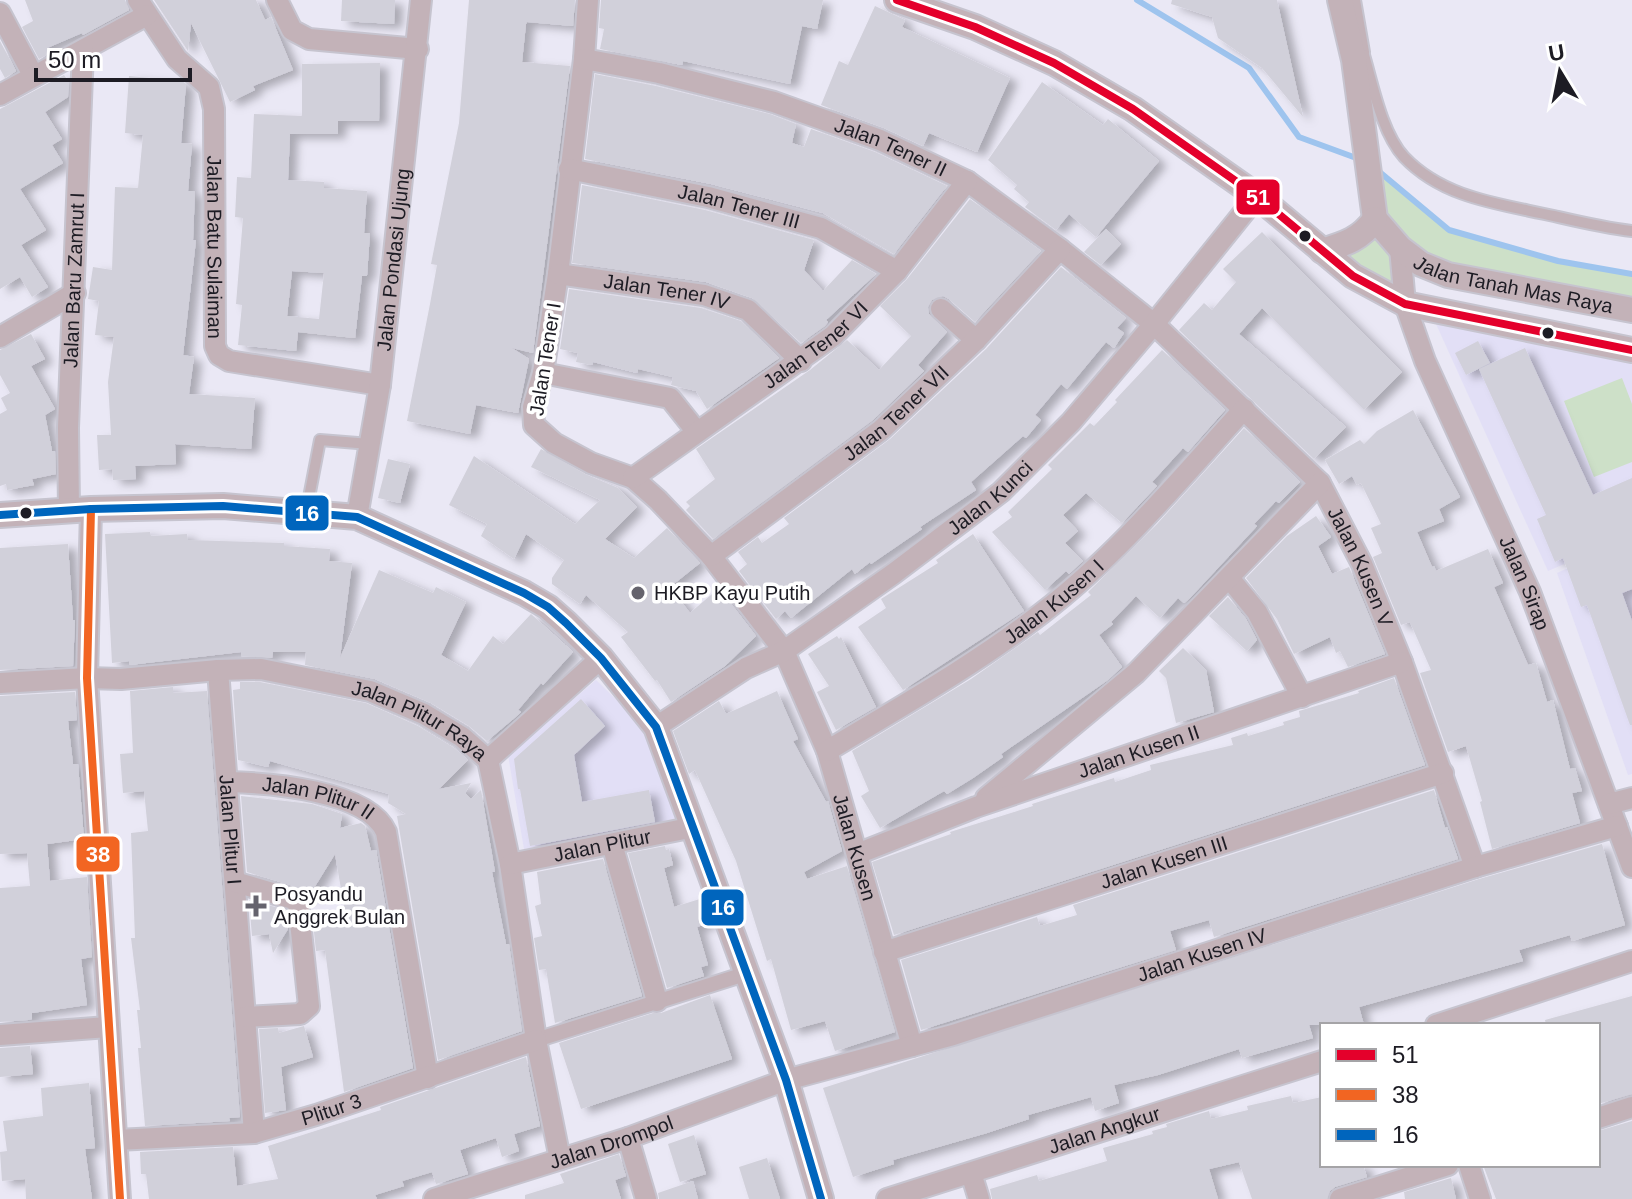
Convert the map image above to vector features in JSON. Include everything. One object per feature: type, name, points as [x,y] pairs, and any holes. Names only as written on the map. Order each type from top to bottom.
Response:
[{"type":"street","points":[[277,0],[292,30],[309,39],[418,49]]},
{"type":"street","name":"Jalan Pondasi Ujung","points":[[357,517],[380,385],[421,0]]},
{"type":"street","name":"Jalan Tener I","points":[[588,0],[584,59],[558,274],[534,425],[542,434],[591,463],[633,478],[658,500],[711,556],[784,651]]},
{"type":"street","name":"Jalan Tanah Mas Raya","points":[[897,0],[975,27],[1054,63],[1133,109],[1257,196],[1353,276],[1405,304],[1632,350]]},
{"type":"street","points":[[1322,251],[1351,242],[1365,233],[1375,216],[1366,156],[1359,57],[1340,0]]},
{"type":"street","points":[[0,95],[83,50],[142,7]]},
{"type":"street","name":"Jalan Batu Sulaiman","points":[[142,7],[177,59],[209,87],[212,98],[215,346],[219,355],[229,361],[380,385]]},
{"type":"street","points":[[0,13],[33,75]]},
{"type":"street","name":"Jalan Baru Zamrut I","points":[[83,50],[68,428],[80,510],[87,678],[120,1199]]},
{"type":"street","name":"Jalan Tener II","points":[[584,59],[659,73],[774,102],[880,140],[967,181],[1060,249],[1154,324]]},
{"type":"street","name":"Jalan Tener III","points":[[569,169],[708,197],[821,228],[897,271]]},
{"type":"street","name":"Jalan Tener VI","points":[[633,478],[833,336],[897,271],[967,181]]},
{"type":"street","name":"Jalan Kunci","points":[[656,727],[746,668],[784,651],[1001,492],[1071,422],[1257,196]]},
{"type":"street","name":"Jalan Tanah Mas Raya","points":[[1375,216],[1400,248],[1421,264],[1448,275],[1632,310]]},
{"type":"street","name":"Jalan Sirap","points":[[1400,248],[1405,304],[1425,361],[1530,592],[1632,867]]},
{"type":"street","name":"Jalan Tener VII","points":[[711,556],[881,430],[976,340],[1060,249]]},
{"type":"street","name":"Jalan Tener IV","points":[[558,274],[727,301],[748,310],[801,361]]},
{"type":"street","points":[[0,337],[75,293]]},
{"type":"street","points":[[941,309],[976,340]]},
{"type":"street","name":"Jalan Kusen V","points":[[1154,324],[1320,483],[1362,564],[1402,662],[1475,867]]},
{"type":"street","points":[[543,373],[670,398],[697,432]]},
{"type":"street","name":"Jalan Kusen I","points":[[827,751],[959,672],[1044,612],[1118,545],[1244,409]]},
{"type":"street","name":"Jalan Kusen II","points":[[976,807],[1136,673],[1320,483]]},
{"type":"street","points":[[0,515],[223,506],[357,517],[524,593],[548,607],[601,658],[656,727],[786,1080],[821,1199]]},
{"type":"street","points":[[1230,579],[1257,612],[1302,697]]},
{"type":"street","name":"Jalan Kusen","points":[[784,651],[827,751],[912,1046]]},
{"type":"street","points":[[488,760],[601,658]]},
{"type":"street","name":"Jalan Kusen II","points":[[857,854],[976,807],[1402,662]]},
{"type":"street","name":"Jalan Plitur Raya","points":[[0,683],[121,679],[261,669],[370,691],[424,714],[462,737],[488,760],[510,864],[536,1040],[560,1159]]},
{"type":"street","name":"Jalan Plitur I","points":[[218,670],[254,1133]]},
{"type":"street","name":"Jalan Kusen III","points":[[884,952],[1443,773]]},
{"type":"street","name":"Jalan Plitur II","points":[[228,782],[275,783],[327,796],[361,807],[381,821],[386,832],[428,1078]]},
{"type":"street","points":[[1609,804],[1632,798]]},
{"type":"street","name":"Jalan Kusen IV","points":[[786,1080],[912,1046],[1475,867],[1617,826]]},
{"type":"street","name":"Jalan Plitur","points":[[510,864],[694,827]]},
{"type":"street","points":[[612,844],[657,1001]]},
{"type":"street","points":[[235,882],[298,903],[309,1006],[300,1014],[245,1017]]},
{"type":"street","points":[[1442,1023],[1632,961]]},
{"type":"street","points":[[536,1040],[748,973]]},
{"type":"street","points":[[0,1035],[108,1027]]},
{"type":"street","name":"Plitur 3","points":[[117,1140],[254,1133],[536,1040]]},
{"type":"street","name":"Jalan Angkur","points":[[887,1199],[1320,1062]]},
{"type":"street","name":"Jalan Drompol","points":[[434,1199],[628,1138],[786,1080]]},
{"type":"street","points":[[1600,1117],[1632,1107]]},
{"type":"street","points":[[628,1138],[646,1199]]},
{"type":"street","points":[[1340,1199],[1379,1193],[1443,1167]]},
{"type":"street","points":[[1470,1167],[1480,1199]]},
{"type":"street","points":[[971,1173],[979,1199]]},
{"type":"lane","points":[[1355,0],[1359,57],[1381,115],[1402,155],[1436,183],[1494,205],[1596,227],[1632,231]]},
{"type":"lane","points":[[306,513],[320,440],[370,444]]},
{"type":"shaded area","points":[[1436,324],[1632,359],[1632,535],[1548,571]]},
{"type":"shaded area","points":[[1632,539],[1632,774],[1628,775],[1557,573]]},
{"type":"shaded area","points":[[596,680],[629,712],[653,744],[678,821],[524,849],[508,755]]},
{"type":"green space","points":[[1368,163],[1449,230],[1558,261],[1632,275],[1632,310],[1448,275],[1401,249],[1405,304],[1322,251],[1365,233]]},
{"type":"green space","points":[[1622,378],[1632,404],[1632,462],[1594,477],[1564,401]]},
{"type":"building","points":[[25,0],[125,0],[129,10],[83,35],[47,48],[50,53],[39,59],[22,27],[33,21]]},
{"type":"building","points":[[154,0],[256,0],[265,20],[271,17],[293,70],[253,86],[255,90],[230,102],[191,23],[188,51]]},
{"type":"building","points":[[342,0],[395,0],[394,24],[341,21]]},
{"type":"building","points":[[469,0],[575,0],[573,26],[526,24],[522,62],[570,66],[533,353],[512,348],[529,359],[518,413],[476,405],[470,434],[407,421],[437,265],[431,264],[459,123]]},
{"type":"building","points":[[601,0],[823,0],[817,29],[802,26],[790,84],[683,61],[682,65],[600,49],[604,29],[599,28]]},
{"type":"building","points":[[1172,0],[1277,0],[1303,117],[1262,68],[1218,38],[1212,17],[1171,4]]},
{"type":"building","points":[[875,6],[905,20],[902,27],[1010,78],[977,152],[929,133],[923,146],[821,105],[839,61],[848,65]]},
{"type":"building","points":[[0,41],[16,71],[5,78],[0,69]]},
{"type":"building","points":[[380,63],[379,121],[338,121],[338,134],[290,134],[288,180],[324,182],[324,188],[367,191],[364,233],[370,233],[367,276],[362,276],[355,338],[298,332],[296,351],[238,345],[242,305],[236,304],[243,218],[235,217],[237,177],[251,178],[254,114],[302,116],[302,64]],"holes":[[[292,271],[324,273],[319,319],[287,316]]]},
{"type":"building","points":[[595,74],[770,114],[796,124],[792,143],[804,147],[811,129],[875,152],[947,186],[894,254],[823,213],[711,184],[585,159]]},
{"type":"building","points":[[64,75],[69,82],[68,97],[45,112],[62,139],[52,145],[63,163],[20,189],[46,230],[21,245],[48,287],[32,297],[20,277],[0,289],[0,109]]},
{"type":"building","points":[[129,76],[182,81],[186,84],[181,143],[192,144],[188,191],[195,191],[193,240],[196,240],[183,355],[194,357],[189,394],[255,398],[251,449],[175,444],[176,464],[135,466],[136,479],[113,480],[112,469],[99,470],[97,435],[111,435],[108,382],[114,337],[95,335],[99,301],[88,299],[93,267],[112,270],[115,187],[138,188],[143,135],[125,133]]},
{"type":"building","points":[[1042,82],[1103,125],[1108,119],[1159,161],[1096,237],[1069,214],[1056,230],[1025,207],[1029,202],[1014,189],[1017,185],[988,160]]},
{"type":"building","points":[[582,185],[705,210],[814,240],[804,270],[823,291],[852,260],[876,274],[826,320],[825,326],[801,343],[752,298],[706,282],[572,263]]},
{"type":"building","points":[[970,199],[1041,251],[975,322],[949,299],[943,296],[932,300],[928,307],[929,314],[947,332],[918,365],[924,371],[873,420],[713,539],[686,510],[690,506],[686,502],[715,479],[696,449],[810,370],[847,340],[879,370],[911,336],[880,306],[907,279]]},
{"type":"building","points":[[1106,229],[1121,244],[1101,265],[1084,252]]},
{"type":"building","points":[[1262,232],[1402,372],[1364,410],[1262,308],[1239,334],[1346,427],[1314,459],[1179,330],[1204,303],[1212,310],[1236,282],[1223,269]]},
{"type":"building","points":[[1061,267],[1126,318],[1117,328],[1124,333],[1114,348],[1106,342],[1067,389],[1061,384],[1035,415],[1041,420],[1026,438],[1023,436],[971,482],[976,490],[871,564],[855,574],[852,569],[791,618],[785,611],[776,619],[739,571],[747,564],[738,552],[758,537],[762,543],[789,524],[784,518],[890,439],[986,349]]},
{"type":"building","points":[[569,289],[701,308],[741,321],[779,358],[707,409],[696,391],[671,385],[673,377],[638,369],[637,373],[593,362],[592,365],[576,362],[578,353],[560,349]]},
{"type":"building","points":[[31,334],[45,359],[31,366],[55,409],[45,415],[52,451],[55,451],[56,474],[32,479],[34,485],[7,490],[6,484],[0,486],[0,414],[7,410],[1,398],[10,393],[0,375],[0,350]]},
{"type":"building","points":[[1478,341],[1490,363],[1466,375],[1455,353]]},
{"type":"building","points":[[1525,348],[1593,495],[1632,478],[1632,589],[1622,593],[1632,621],[1632,725],[1587,605],[1581,607],[1563,558],[1555,562],[1537,519],[1546,515],[1479,369]]},
{"type":"building","points":[[1162,350],[1225,410],[1188,452],[1183,448],[1152,482],[1157,486],[1122,523],[1086,493],[1063,515],[1078,531],[1065,543],[1083,561],[1045,590],[992,532],[1012,517],[1008,512],[1052,469],[1048,465],[1090,423],[1094,426]]},
{"type":"building","points":[[1413,410],[1460,497],[1439,509],[1444,521],[1417,532],[1432,567],[1436,571],[1488,549],[1503,583],[1494,587],[1528,665],[1536,663],[1547,702],[1553,700],[1570,769],[1575,768],[1582,791],[1572,793],[1580,823],[1492,849],[1466,746],[1448,752],[1420,673],[1431,670],[1410,622],[1401,625],[1373,557],[1382,553],[1371,528],[1381,524],[1361,483],[1357,485],[1352,476],[1339,484],[1325,460],[1360,440],[1364,444],[1377,431]]},
{"type":"building","points":[[1244,428],[1300,482],[1279,503],[1276,501],[1254,524],[1257,526],[1184,603],[1178,598],[1160,618],[1136,596],[1111,622],[1113,624],[1099,635],[1122,667],[1108,680],[1001,754],[1003,757],[973,778],[880,828],[861,796],[869,791],[852,751],[971,679],[1038,632],[1040,635],[1091,595],[1088,592],[1157,524]]},
{"type":"building","points":[[541,449],[585,474],[618,488],[637,507],[605,539],[634,558],[667,528],[700,563],[670,587],[690,613],[719,588],[756,636],[725,666],[671,702],[621,637],[628,632],[586,595],[580,604],[552,584],[552,578],[564,560],[526,534],[514,559],[481,536],[487,524],[449,505],[474,456],[575,524],[600,500],[531,467]]},
{"type":"building","points":[[388,459],[410,464],[400,503],[378,498]]},
{"type":"building","points":[[1316,516],[1331,537],[1318,546],[1332,574],[1349,567],[1385,654],[1348,667],[1340,651],[1336,653],[1330,637],[1294,654],[1277,619],[1246,578],[1287,536]]},
{"type":"building","points":[[150,532],[151,536],[187,534],[188,540],[284,543],[284,546],[330,549],[329,561],[352,563],[340,658],[379,570],[433,593],[436,587],[466,602],[441,655],[468,671],[493,636],[503,644],[531,614],[573,652],[543,685],[541,683],[518,710],[521,712],[487,741],[431,703],[375,679],[305,665],[306,652],[273,652],[272,658],[241,656],[241,652],[129,665],[129,661],[112,663],[105,534]]},
{"type":"building","points":[[973,534],[1024,611],[903,690],[858,627],[886,608],[881,599],[938,563],[936,560]]},
{"type":"building","points":[[68,544],[75,620],[73,666],[0,670],[0,548]]},
{"type":"building","points":[[1228,597],[1246,619],[1257,640],[1247,651],[1209,616]]},
{"type":"building","points":[[837,636],[839,639],[841,637],[876,707],[836,730],[817,692],[829,686],[808,654]]},
{"type":"building","points":[[1183,648],[1206,670],[1214,712],[1176,723],[1166,678],[1159,671]]},
{"type":"building","points":[[1394,678],[1425,765],[894,935],[872,862],[1032,804],[1114,778],[1115,782],[1151,770],[1150,765],[1233,745],[1231,738],[1284,725],[1283,722],[1300,717],[1299,711],[1359,693]]},
{"type":"building","points":[[240,682],[260,682],[366,703],[418,726],[468,760],[439,789],[471,783],[465,793],[471,799],[481,790],[495,872],[492,872],[506,944],[509,944],[522,1031],[438,1060],[397,816],[406,814],[388,803],[389,794],[270,761],[268,767],[238,760],[233,690],[240,689]]},
{"type":"building","points":[[173,687],[173,693],[207,691],[240,1117],[229,1118],[230,1121],[145,1126],[138,1048],[141,1048],[137,1010],[140,1010],[131,938],[135,938],[131,833],[148,831],[144,791],[123,793],[120,754],[133,753],[130,691]]},
{"type":"building","points":[[777,691],[798,739],[793,741],[828,801],[842,851],[804,872],[807,879],[847,866],[895,1032],[835,1051],[825,1021],[791,1030],[771,959],[767,961],[736,861],[695,770],[689,774],[673,731],[719,701],[726,714]]},
{"type":"building","points":[[75,692],[77,720],[68,721],[73,764],[78,764],[84,839],[47,844],[50,881],[87,877],[92,957],[81,959],[87,1005],[32,1013],[32,1019],[28,1020],[0,1022],[0,888],[30,886],[27,853],[0,854],[0,696]]},
{"type":"building","points":[[581,699],[605,726],[574,755],[582,802],[649,790],[655,822],[530,846],[514,759]]},
{"type":"building","points":[[1434,790],[1458,859],[1214,937],[1209,920],[1170,931],[1176,950],[921,1030],[901,960],[1037,917],[1040,926],[1077,915],[1073,905]]},
{"type":"building","points":[[241,796],[312,804],[342,814],[340,828],[361,823],[365,826],[371,851],[376,850],[413,1068],[344,1092],[325,950],[316,951],[313,923],[346,918],[335,854],[309,896],[297,887],[247,872]]},
{"type":"building","points":[[1602,844],[1625,925],[1572,941],[1570,935],[1519,950],[1523,961],[1359,1007],[1363,1023],[1309,1025],[1313,1038],[1242,1058],[1239,1049],[1158,1075],[1114,1085],[1119,1103],[1095,1111],[1091,1097],[1028,1115],[1029,1119],[987,1133],[893,1160],[894,1164],[853,1177],[823,1088],[1479,879]]},
{"type":"building","points":[[665,846],[666,850],[669,849],[673,865],[664,868],[674,907],[703,898],[712,922],[697,927],[708,965],[701,967],[704,976],[667,988],[628,853]]},
{"type":"building","points":[[603,859],[642,996],[555,1023],[546,969],[539,970],[534,938],[542,936],[535,906],[541,904],[537,872]]},
{"type":"building","points":[[249,900],[286,910],[288,929],[273,953],[269,934],[252,936]]},
{"type":"building","points":[[710,995],[732,1059],[581,1109],[559,1043]]},
{"type":"building","points":[[1632,996],[1632,1094],[1600,1103],[1600,1023],[1546,1023],[1545,1020]]},
{"type":"building","points":[[304,1026],[313,1057],[281,1067],[286,1110],[265,1113],[259,1029],[278,1028],[279,1033]]},
{"type":"building","points":[[30,1046],[33,1074],[0,1077],[0,1048]]},
{"type":"building","points":[[526,1057],[540,1126],[514,1134],[519,1151],[502,1157],[496,1138],[460,1150],[468,1174],[436,1184],[432,1172],[402,1181],[404,1186],[375,1195],[377,1199],[149,1199],[146,1174],[141,1174],[140,1152],[233,1147],[237,1186],[278,1179],[268,1146],[381,1110],[380,1107]]},
{"type":"building","points":[[89,1083],[95,1148],[85,1149],[92,1199],[26,1199],[25,1179],[2,1181],[0,1152],[7,1151],[3,1121],[43,1116],[41,1088]]},
{"type":"building","points":[[1291,1096],[1293,1103],[1320,1097],[1320,1167],[1364,1167],[1367,1177],[1335,1187],[1327,1199],[1252,1199],[1239,1162],[1209,1169],[1218,1199],[992,1199],[990,1189],[1037,1175],[1039,1181],[1107,1161],[1103,1148],[1153,1134],[1152,1131],[1167,1127],[1166,1124],[1209,1111],[1211,1119],[1248,1110],[1247,1106]]},
{"type":"building","points":[[1632,1121],[1632,1199],[1496,1199],[1484,1167],[1600,1167],[1600,1130]]},
{"type":"building","points":[[694,1135],[706,1174],[680,1182],[668,1144]]},
{"type":"building","points":[[619,1154],[626,1176],[615,1180],[621,1199],[525,1199],[525,1195],[564,1183],[560,1174]]},
{"type":"building","points":[[767,1158],[780,1199],[749,1199],[739,1167]]},
{"type":"building","points":[[1451,1178],[1456,1199],[1405,1199],[1404,1192]]},
{"type":"building","points":[[693,1181],[698,1199],[659,1199],[658,1193]]},
{"type":"waterway","points":[[1137,0],[1249,68],[1299,137],[1359,159]]},
{"type":"waterway","points":[[1376,169],[1449,230],[1558,261],[1632,274]]},
{"type":"transit line","name":"51","points":[[897,0],[975,27],[1054,63],[1133,109],[1257,196],[1353,276],[1405,304],[1632,350]]},
{"type":"transit line","name":"16","points":[[0,515],[223,506],[357,517],[524,593],[548,607],[601,658],[656,727],[786,1080],[821,1199]]},
{"type":"transit line","name":"38","points":[[91,509],[87,678],[120,1199]]},
{"type":"place","name":"HKBP Kayu Putih","points":[[638,593]]},
{"type":"place","name":"Posyandu Anggrek Bulan","points":[[256,906]]}]
